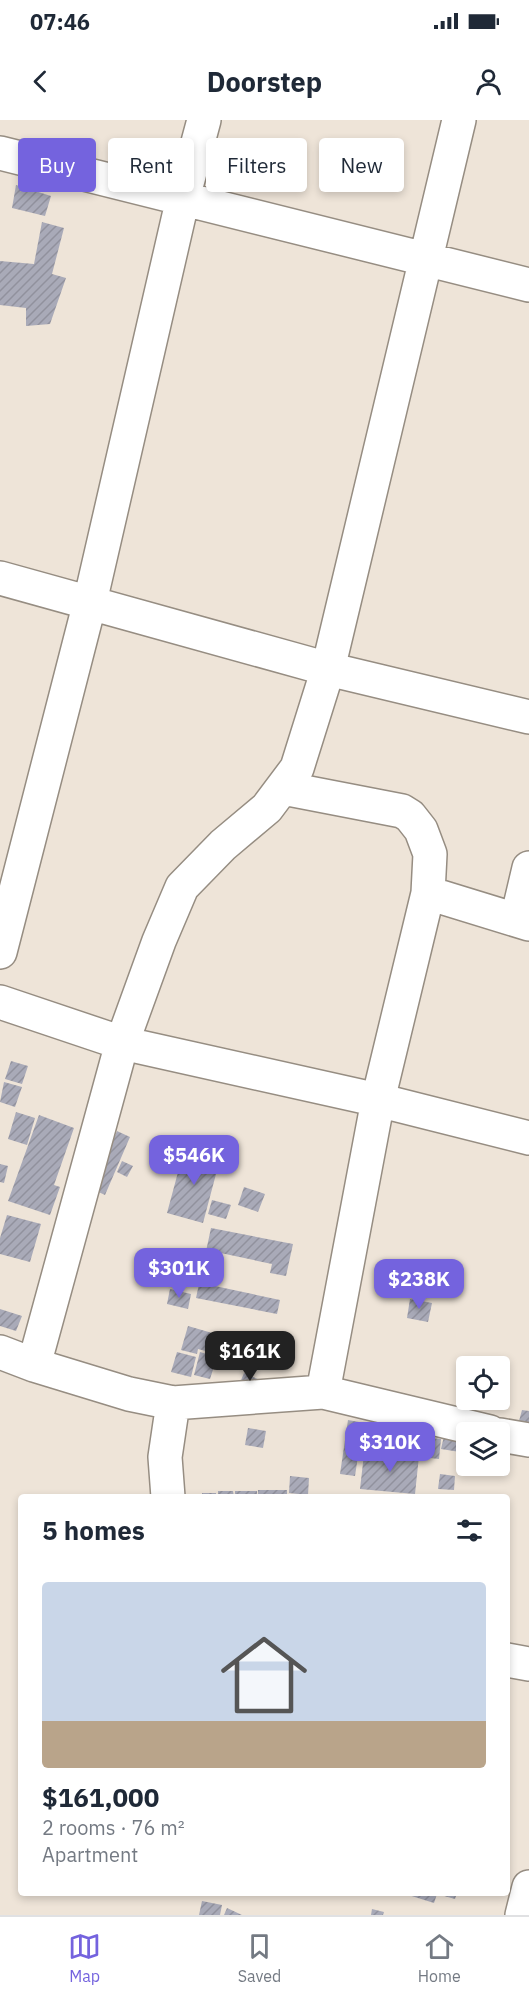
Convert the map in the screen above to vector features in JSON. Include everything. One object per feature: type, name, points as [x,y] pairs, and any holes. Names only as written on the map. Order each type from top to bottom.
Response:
[{"type":"street","points":[[0,952],[90,602],[183,198],[204,120]]},
{"type":"street","points":[[34,1365],[122,1043],[159,941],[182,887],[223,845],[267,808],[297,768],[328,669],[428,258],[459,120]]},
{"type":"street","points":[[0,153],[529,285]]},
{"type":"street","points":[[0,578],[328,669],[529,717]]},
{"type":"street","points":[[284,788],[394,808],[410,816],[421,830],[430,854],[428,893],[378,1100],[323,1392]]},
{"type":"street","points":[[428,893],[523,921],[529,868]]},
{"type":"street","points":[[0,1002],[122,1043],[378,1100],[529,1138]]},
{"type":"street","points":[[0,1352],[34,1365],[129,1394],[173,1402],[323,1392],[456,1424]]},
{"type":"street","points":[[168,1494],[165,1457],[173,1402]]},
{"type":"street","points":[[510,1437],[529,1440]]},
{"type":"street","points":[[510,1661],[529,1664]]},
{"type":"building","points":[[16,185],[18,192],[38,192],[51,196],[45,216],[12,208]]},
{"type":"building","points":[[42,222],[64,228],[52,274],[66,278],[50,324],[26,326],[26,308],[0,305],[0,261],[34,264]]},
{"type":"building","points":[[11,1061],[28,1066],[22,1084],[5,1079]]},
{"type":"building","points":[[4,1082],[22,1087],[15,1107],[0,1102]]},
{"type":"building","points":[[16,1112],[35,1118],[27,1145],[8,1139]]},
{"type":"building","points":[[39,1115],[74,1128],[54,1185],[60,1187],[50,1215],[8,1201]]},
{"type":"building","points":[[117,1131],[130,1137],[105,1195],[92,1189]]},
{"type":"building","points":[[184,1150],[220,1159],[203,1223],[167,1213]]},
{"type":"building","points":[[122,1161],[133,1166],[127,1177],[117,1172]]},
{"type":"building","points":[[0,1164],[8,1166],[4,1183],[0,1182]]},
{"type":"building","points":[[244,1187],[265,1194],[258,1212],[238,1205]]},
{"type":"building","points":[[212,1200],[231,1205],[226,1219],[208,1214]]},
{"type":"building","points":[[7,1215],[41,1224],[30,1262],[0,1254],[0,1238]]},
{"type":"building","points":[[211,1228],[293,1244],[286,1276],[270,1273],[272,1264],[216,1252],[210,1285],[280,1300],[277,1314],[196,1298]]},
{"type":"building","points":[[170,1289],[191,1294],[188,1309],[167,1304]]},
{"type":"building","points":[[410,1299],[432,1303],[428,1322],[407,1318]]},
{"type":"building","points":[[0,1309],[22,1316],[16,1331],[0,1326]]},
{"type":"building","points":[[188,1326],[226,1337],[221,1355],[198,1349],[197,1354],[181,1350]]},
{"type":"building","points":[[177,1352],[196,1357],[191,1377],[171,1372]]},
{"type":"building","points":[[200,1352],[217,1357],[210,1379],[194,1375]]},
{"type":"building","points":[[244,1373],[260,1380],[256,1391],[239,1385]]},
{"type":"building","points":[[522,1410],[529,1411],[529,1435],[516,1432]]},
{"type":"building","points":[[348,1420],[370,1424],[368,1437],[361,1436],[355,1476],[340,1474]]},
{"type":"building","points":[[248,1428],[266,1431],[263,1448],[245,1445]]},
{"type":"building","points":[[444,1436],[456,1438],[456,1451],[441,1449]]},
{"type":"building","points":[[424,1437],[441,1439],[439,1459],[421,1457]]},
{"type":"building","points":[[384,1453],[419,1456],[415,1494],[360,1489],[364,1454],[384,1456]]},
{"type":"building","points":[[440,1474],[455,1476],[454,1490],[438,1489]]},
{"type":"building","points":[[290,1476],[309,1478],[308,1494],[289,1493]]},
{"type":"building","points":[[258,1490],[287,1490],[287,1494],[258,1494]]},
{"type":"building","points":[[218,1491],[233,1491],[234,1494],[218,1494]]},
{"type":"building","points":[[235,1491],[257,1491],[257,1494],[235,1494]]},
{"type":"building","points":[[412,1896],[436,1896],[434,1903]]},
{"type":"building","points":[[202,1901],[222,1905],[220,1915],[199,1915]]},
{"type":"building","points":[[227,1908],[242,1915],[224,1915]]},
{"type":"building","points":[[372,1909],[384,1912],[383,1915],[371,1915]]}]
